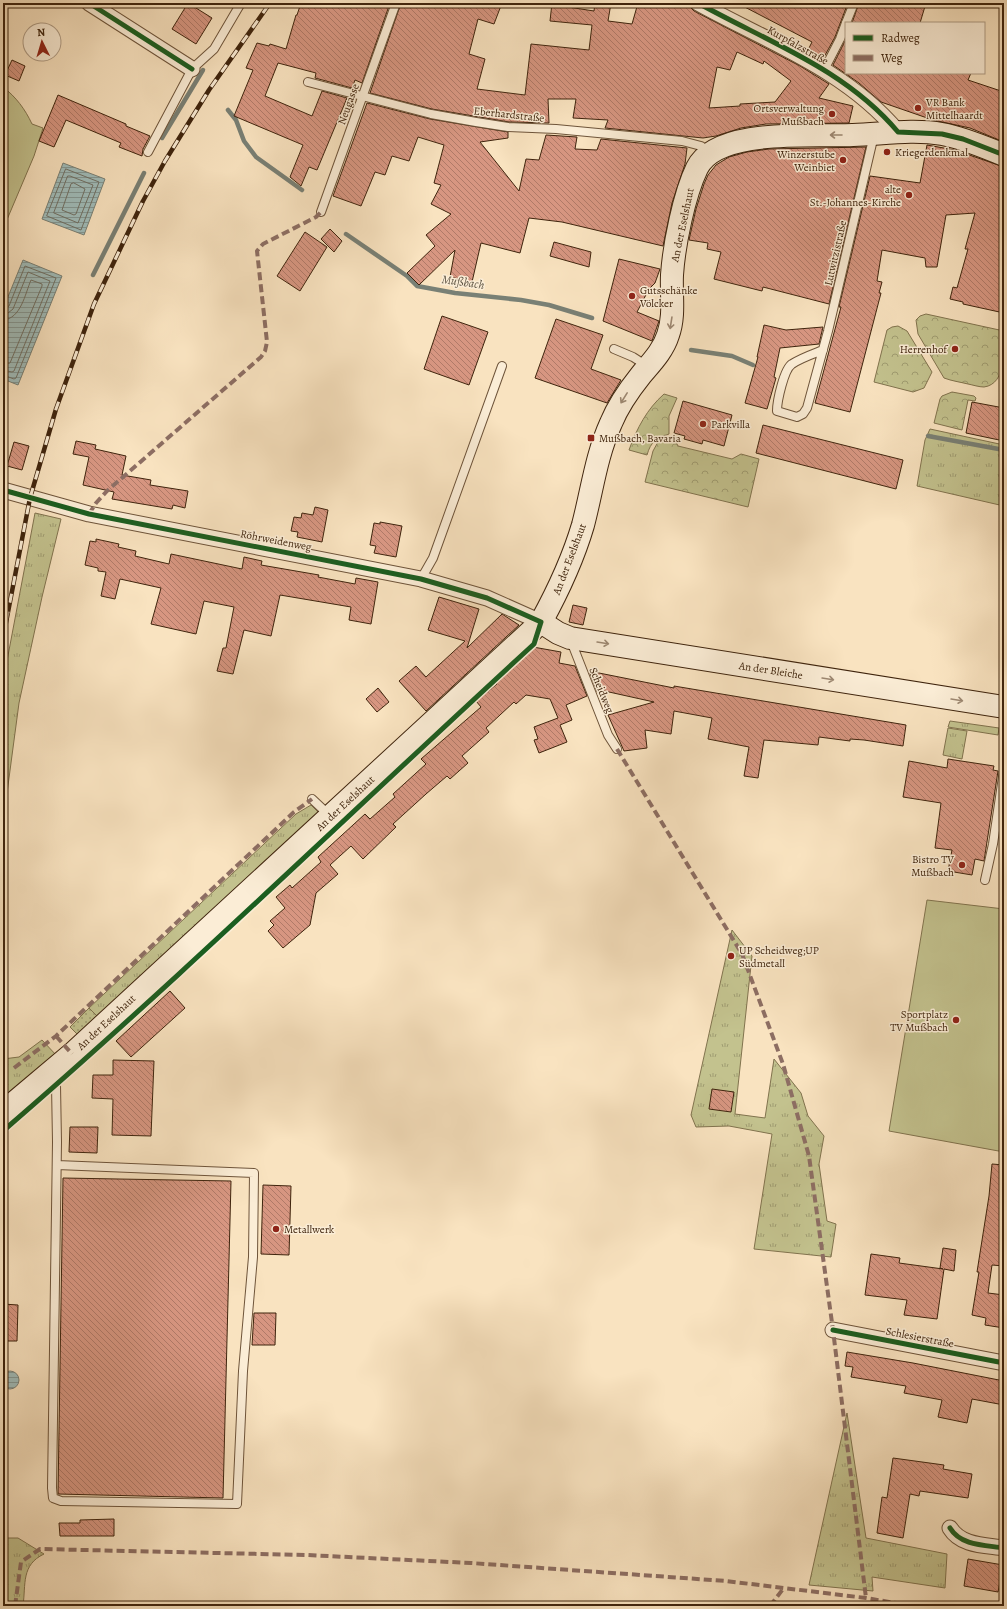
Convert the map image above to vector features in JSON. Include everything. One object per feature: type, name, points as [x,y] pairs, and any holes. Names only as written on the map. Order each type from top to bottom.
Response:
[{"type":"main road","name":"An der Eselshaut","points":[[3,1112],[47,1076],[541,622],[558,591],[576,545],[583,524],[598,459],[610,425],[623,400],[659,353],[668,336],[672,312],[672,276],[676,242],[697,167],[710,152],[734,142],[761,138],[898,132],[942,134],[963,139],[1004,155]]},
{"type":"main road","name":"An der Bleiche","points":[[541,622],[558,633],[570,638],[1004,707]]},
{"type":"street","points":[[89,3],[192,70]]},
{"type":"street","name":"Kurpfalzstraße","points":[[698,3],[788,49],[824,70],[863,98],[885,117],[898,132]]},
{"type":"street","name":"Röhrweidenweg","points":[[3,490],[89,514],[421,579],[487,598],[541,622]]},
{"type":"street","name":"Schlesierstraße","points":[[833,1330],[1004,1363]]},
{"type":"street","points":[[950,1528],[954,1534],[971,1543],[1004,1548]]},
{"type":"lane","points":[[148,152],[192,70],[214,49],[241,3]]},
{"type":"lane","name":"Neugasse","points":[[321,212],[396,3]]},
{"type":"lane","points":[[846,22],[854,3]]},
{"type":"lane","points":[[824,70],[845,26]]},
{"type":"lane","name":"Eberhardstraße","points":[[308,82],[431,114],[476,122],[682,141],[701,146],[710,152]]},
{"type":"lane","name":"Lutwitzistraße","points":[[823,350],[791,364],[777,402],[777,411],[797,417],[803,414],[807,408],[823,350],[828,331],[874,134]]},
{"type":"lane","points":[[614,349],[633,357],[647,367]]},
{"type":"lane","points":[[421,579],[432,558],[502,366]]},
{"type":"lane","name":"Scheidweg","points":[[570,638],[608,735],[617,749]]},
{"type":"lane","points":[[985,880],[993,844],[1004,770]]},
{"type":"lane","points":[[312,799],[330,816]]},
{"type":"lane","points":[[47,1076],[56,1085],[57,1165],[53,1498],[60,1501],[237,1504],[243,1371],[253,1257],[254,1173],[57,1165]]},
{"type":"green space","points":[[3,87],[20,104],[32,124],[43,128],[34,156],[3,229]]},
{"type":"green space","points":[[926,314],[1004,331],[1003,364],[997,379],[984,387],[944,378],[918,334],[916,320],[920,316]]},
{"type":"green space","points":[[898,326],[907,331],[932,372],[924,388],[913,392],[874,382],[887,330]]},
{"type":"green space","points":[[952,392],[974,396],[976,398],[975,401],[968,400],[962,430],[934,423],[940,399],[942,396]]},
{"type":"green space","points":[[664,394],[677,398],[669,416],[669,434],[655,441],[650,447],[647,455],[629,450],[643,419],[652,406]]},
{"type":"green space","points":[[930,429],[1004,445],[1004,506],[917,486],[925,440]]},
{"type":"green space","points":[[666,439],[676,442],[678,446],[732,459],[741,454],[759,459],[748,507],[645,482],[653,451],[658,442]]},
{"type":"green space","points":[[35,513],[61,519],[19,703],[3,823],[3,682]]},
{"type":"green space","points":[[950,721],[999,728],[998,735],[948,727]]},
{"type":"green space","points":[[948,728],[967,731],[962,759],[943,755]]},
{"type":"green space","points":[[311,805],[321,815],[98,1017],[89,1008],[296,814]]},
{"type":"green space","name":"Sportplatz TV Mußbach","points":[[927,900],[1004,909],[1004,1152],[889,1131]]},
{"type":"green space","points":[[732,930],[752,956],[735,1114],[765,1118],[774,1059],[801,1093],[808,1116],[824,1136],[819,1164],[827,1221],[836,1224],[831,1257],[754,1249],[772,1134],[729,1126],[696,1127],[691,1115]]},
{"type":"green space","points":[[89,1008],[98,1017],[78,1035],[70,1027]]},
{"type":"green space","points":[[42,1040],[57,1056],[3,1099],[3,1059],[19,1057]]},
{"type":"green space","points":[[847,1413],[866,1538],[947,1554],[945,1588],[872,1577],[873,1591],[809,1585]]},
{"type":"green space","points":[[3,1538],[18,1538],[44,1554],[37,1558],[28,1569],[23,1606],[3,1606]]},
{"type":"water","points":[[63,163],[105,179],[84,235],[42,219]]},
{"type":"water","points":[[23,260],[62,276],[18,385],[3,379],[3,309]]},
{"type":"water","points":[[10,1371],[16,1374],[19,1380],[16,1386],[10,1389],[4,1386],[1,1380],[4,1374]]},
{"type":"building","points":[[188,3],[212,18],[196,44],[172,29]]},
{"type":"building","points":[[301,3],[390,3],[362,83],[355,80],[352,88],[315,78],[316,73],[278,63],[265,96],[312,116],[322,91],[347,98],[317,170],[309,167],[301,186],[290,177],[303,145],[234,116],[253,70],[246,68],[257,43],[269,46],[270,44],[286,49]]},
{"type":"building","points":[[401,3],[502,3],[494,24],[478,19],[469,54],[485,59],[477,89],[525,95],[531,44],[589,50],[592,25],[550,21],[552,3],[569,3],[568,7],[594,11],[595,3],[611,3],[608,21],[632,24],[638,3],[689,3],[690,7],[694,11],[800,66],[829,84],[819,98],[853,106],[849,123],[766,124],[741,128],[716,136],[703,138],[605,128],[608,120],[573,118],[576,99],[548,99],[549,123],[509,122],[432,109],[370,93]],"holes":[[[737,52],[763,64],[764,61],[791,81],[775,102],[709,108],[717,67],[730,70]]]},
{"type":"building","points":[[737,3],[832,3],[846,8],[835,37],[823,59],[808,50],[812,42]]},
{"type":"building","points":[[859,3],[926,3],[920,22],[852,22]]},
{"type":"building","points":[[845,41],[845,73],[833,65]]},
{"type":"building","points":[[12,60],[25,66],[19,81],[5,75]]},
{"type":"building","points":[[846,74],[971,74],[968,80],[1004,92],[1004,142],[970,128],[933,120],[881,102]]},
{"type":"building","points":[[58,95],[150,136],[143,149],[142,156],[119,147],[121,143],[66,120],[54,147],[39,141]]},
{"type":"building","points":[[367,103],[430,119],[508,132],[508,138],[480,142],[519,191],[526,159],[539,160],[546,135],[577,137],[575,149],[597,150],[601,139],[687,148],[685,164],[672,203],[663,246],[562,222],[529,218],[520,253],[481,243],[472,282],[450,277],[455,250],[419,285],[407,273],[435,246],[426,235],[451,214],[431,204],[441,185],[434,183],[444,145],[418,137],[409,161],[392,156],[385,175],[375,172],[361,206],[333,196]]},
{"type":"building","points":[[927,145],[955,150],[1004,167],[1004,313],[963,304],[963,302],[950,299],[953,287],[957,288],[968,249],[965,249],[975,213],[946,215],[937,267],[926,267],[925,258],[882,250],[877,281],[882,282],[879,293],[881,293],[850,412],[815,403],[841,307],[839,307],[870,176],[920,183]]},
{"type":"building","points":[[866,147],[829,304],[763,287],[762,291],[714,279],[721,252],[707,249],[708,243],[689,240],[696,209],[704,184],[708,175],[716,165],[729,157],[747,152],[769,149]]},
{"type":"building","points":[[330,229],[342,241],[334,252],[321,239]]},
{"type":"building","points":[[305,232],[327,247],[300,291],[277,276]]},
{"type":"building","points":[[554,242],[591,252],[589,267],[550,256]]},
{"type":"building","points":[[619,259],[660,269],[655,283],[649,289],[637,312],[659,321],[652,341],[603,321]]},
{"type":"building","points":[[442,316],[488,332],[469,385],[424,369]]},
{"type":"building","points":[[556,319],[603,335],[591,369],[621,380],[607,403],[535,378]]},
{"type":"building","points":[[764,325],[786,330],[823,327],[819,344],[780,348],[774,377],[776,378],[767,409],[745,403],[758,357]]},
{"type":"building","name":"Parkvilla","points":[[683,401],[732,415],[724,446],[703,440],[702,444],[684,439],[685,436],[674,433]]},
{"type":"building","points":[[972,402],[1004,408],[1004,441],[966,433]]},
{"type":"building","points":[[763,425],[903,460],[896,489],[756,453]]},
{"type":"building","points":[[76,441],[96,445],[95,449],[126,456],[122,475],[151,480],[150,485],[188,491],[185,508],[173,505],[172,509],[112,499],[114,492],[83,485],[89,457],[73,454]]},
{"type":"building","points":[[14,442],[29,446],[22,470],[7,466]]},
{"type":"building","points":[[315,507],[328,510],[322,542],[297,537],[298,532],[291,531],[294,517],[301,518],[302,513],[313,515]]},
{"type":"building","points":[[380,522],[402,526],[396,557],[374,553],[376,546],[370,545],[374,523],[380,524]]},
{"type":"building","points":[[96,539],[119,544],[118,547],[136,551],[135,556],[169,564],[171,554],[242,569],[244,557],[262,561],[261,565],[319,575],[318,577],[355,584],[356,578],[378,582],[371,624],[349,620],[351,607],[280,595],[271,636],[244,630],[233,674],[217,671],[223,648],[226,648],[234,607],[204,601],[196,634],[151,624],[161,588],[120,579],[115,599],[101,596],[106,572],[98,571],[98,568],[85,565],[90,541],[96,542]]},
{"type":"building","points":[[439,597],[479,609],[467,648],[502,614],[519,625],[426,711],[399,681],[416,666],[426,677],[465,641],[428,630]]},
{"type":"building","points":[[573,605],[587,608],[583,625],[569,622]]},
{"type":"building","points":[[533,647],[561,652],[559,663],[575,666],[587,696],[566,705],[572,720],[560,725],[567,742],[539,753],[534,740],[538,739],[534,727],[558,718],[550,699],[526,695],[516,704],[514,702],[486,728],[489,732],[462,756],[468,763],[450,779],[447,776],[393,824],[396,827],[363,859],[351,846],[330,865],[338,874],[316,893],[310,925],[283,948],[268,931],[274,925],[270,921],[285,908],[276,897],[290,885],[292,888],[321,862],[318,857],[365,814],[370,819],[395,797],[393,794],[426,764],[421,759],[481,707],[476,701],[497,684],[495,682]]},
{"type":"building","points":[[589,671],[674,688],[674,686],[906,725],[903,746],[864,740],[850,739],[850,741],[819,737],[818,745],[764,740],[758,778],[744,776],[749,747],[708,739],[712,718],[674,711],[671,734],[645,730],[647,748],[624,751],[608,715],[654,702],[600,690],[597,692]]},
{"type":"building","points":[[378,688],[389,702],[377,712],[366,699]]},
{"type":"building","points":[[948,759],[994,766],[993,770],[998,771],[984,861],[975,859],[972,875],[948,871],[952,850],[935,848],[941,803],[903,797],[909,761],[947,768]]},
{"type":"building","points":[[170,991],[185,1008],[131,1057],[116,1041]]},
{"type":"building","points":[[113,1060],[154,1061],[151,1136],[112,1135],[113,1099],[92,1098],[93,1075],[113,1075]]},
{"type":"building","points":[[712,1089],[734,1092],[731,1112],[709,1109]]},
{"type":"building","points":[[70,1127],[98,1127],[97,1153],[69,1152]]},
{"type":"building","points":[[992,1164],[1004,1165],[1004,1211],[1001,1234],[1004,1234],[1004,1266],[992,1265],[988,1293],[1004,1295],[1004,1328],[985,1325],[986,1318],[972,1315],[979,1272],[977,1272],[989,1196]]},
{"type":"building","points":[[63,1178],[231,1181],[223,1498],[58,1494]]},
{"type":"building","points":[[263,1185],[291,1186],[289,1255],[261,1254]]},
{"type":"building","points":[[943,1248],[956,1250],[954,1271],[944,1269],[937,1319],[904,1315],[907,1300],[865,1295],[871,1254],[900,1258],[899,1263],[943,1269],[940,1268]]},
{"type":"building","points":[[3,1304],[18,1305],[17,1341],[3,1341]]},
{"type":"building","points":[[254,1313],[276,1313],[275,1345],[252,1345]]},
{"type":"building","points":[[847,1352],[1004,1381],[1004,1405],[972,1399],[967,1423],[938,1417],[942,1400],[904,1393],[906,1386],[851,1377],[853,1367],[845,1366]]},
{"type":"building","points":[[893,1458],[944,1465],[943,1469],[972,1474],[968,1498],[920,1491],[919,1496],[910,1494],[903,1538],[877,1533],[882,1497],[887,1498]]},
{"type":"building","points":[[114,1519],[114,1536],[60,1536],[59,1523],[80,1523],[80,1520]]},
{"type":"building","points":[[968,1559],[1003,1565],[998,1592],[964,1586]]},
{"type":"waterway","points":[[162,138],[203,70]]},
{"type":"waterway","name":"Mußbach","points":[[228,110],[236,120],[244,141],[256,157],[302,190]]},
{"type":"waterway","points":[[93,275],[144,173]]},
{"type":"waterway","name":"Mußbach","points":[[346,234],[407,276],[417,286],[455,293],[521,300],[549,305],[592,318]]},
{"type":"waterway","name":"Mußbach","points":[[691,350],[732,356],[753,365]]},
{"type":"waterway","name":"Mußbach","points":[[928,436],[1004,450]]},
{"type":"railway","points":[[3,638],[30,498],[56,409],[94,304],[143,201],[165,161],[209,90],[270,3]]},
{"type":"marked path","points":[[89,514],[96,503],[107,491],[261,357],[265,351],[267,342],[257,251],[263,244],[316,217],[321,212]]},
{"type":"marked path","points":[[617,749],[742,954],[783,1064],[809,1156],[833,1330],[866,1598]]},
{"type":"marked path","points":[[14,1068],[56,1036],[294,812],[312,799]]},
{"type":"marked path","points":[[56,1036],[72,1054]]},
{"type":"marked path","points":[[15,1606],[21,1562],[40,1549],[306,1555],[471,1563],[726,1581],[866,1598],[913,1606]]},
{"type":"marked path","points":[[770,1606],[783,1589]]},
{"type":"cycle path","points":[[89,3],[192,69]]},
{"type":"cycle path","points":[[698,3],[778,44],[830,74],[877,110],[898,132],[942,134],[963,139],[1004,155]]},
{"type":"cycle path","points":[[3,490],[89,514],[421,579],[487,598],[541,622],[534,644],[204,951],[71,1072],[3,1131]]},
{"type":"cycle path","points":[[833,1330],[1004,1363]]},
{"type":"cycle path","points":[[950,1528],[960,1538],[974,1544],[1004,1548]]},
{"type":"place","name":"VR Bank Mittelhaardt","points":[[918,108]]},
{"type":"place","name":"Ortsverwaltung Mußbach","points":[[832,114]]},
{"type":"place","name":"Kriegerdenkmal","points":[[887,152]]},
{"type":"place","name":"Winzerstube Weinbiet","points":[[843,160]]},
{"type":"place","name":"alte St.-Johannes-Kirche","points":[[909,195]]},
{"type":"place","name":"Gutsschänke Völcker","points":[[632,296]]},
{"type":"place","name":"Herrenhof","points":[[955,349]]},
{"type":"place","name":"Parkvilla","points":[[703,424]]},
{"type":"place","name":"Mußbach, Bavaria","points":[[591,438]]},
{"type":"place","name":"Bistro TV Mußbach","points":[[962,865]]},
{"type":"place","name":"UP Scheidweg;UP Südmetall","points":[[731,956]]},
{"type":"place","name":"Sportplatz TV Mußbach","points":[[956,1020]]},
{"type":"place","name":"Metallwerk","points":[[276,1229]]}]
